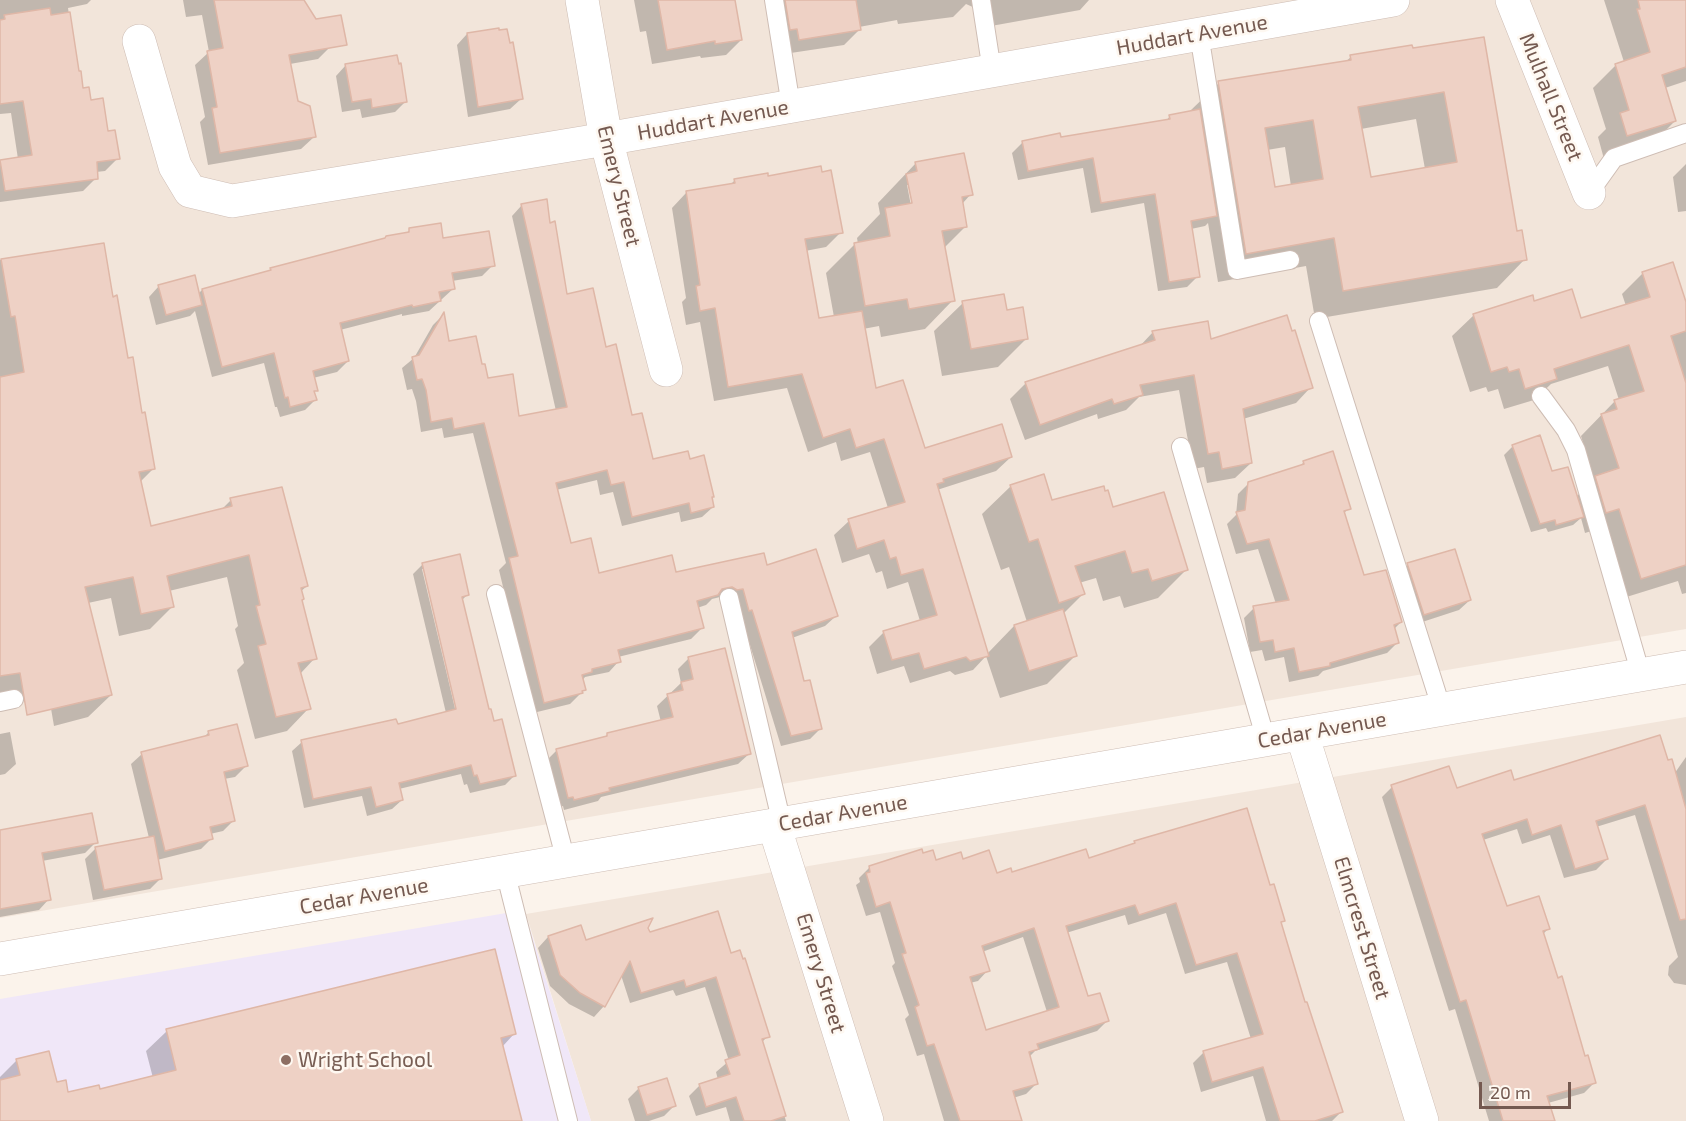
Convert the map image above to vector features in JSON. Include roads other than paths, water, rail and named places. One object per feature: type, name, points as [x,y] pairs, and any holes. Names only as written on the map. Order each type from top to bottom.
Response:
[{"type":"street","name":"Emery Street","points":[[582,0],[606,139],[666,370]]},
{"type":"street","name":"Huddart Avenue","points":[[139,41],[175,166],[190,191],[232,201],[606,139],[1393,0]]},
{"type":"street","name":"Mulhall Street","points":[[1512,0],[1589,193]]},
{"type":"street","name":"Cedar Avenue","points":[[0,959],[1686,667]]},
{"type":"street","name":"Elmcrest Street","points":[[1302,734],[1422,1121]]},
{"type":"street","name":"Emery Street","points":[[778,824],[867,1121]]},
{"type":"lane","points":[[774,0],[790,106]]},
{"type":"lane","points":[[981,0],[992,71]]},
{"type":"lane","points":[[1199,34],[1237,270],[1290,260]]},
{"type":"lane","points":[[1589,193],[1614,158],[1686,133]]},
{"type":"lane","points":[[1319,321],[1442,710]]},
{"type":"lane","points":[[1541,396],[1566,430],[1576,450],[1641,675]]},
{"type":"lane","points":[[1181,447],[1266,740]]},
{"type":"lane","points":[[496,594],[566,861]]},
{"type":"lane","points":[[729,598],[778,824]]},
{"type":"lane","points":[[505,871],[568,1121]]},
{"type":"place","name":"Wright School","points":[[286,1060]]}]
